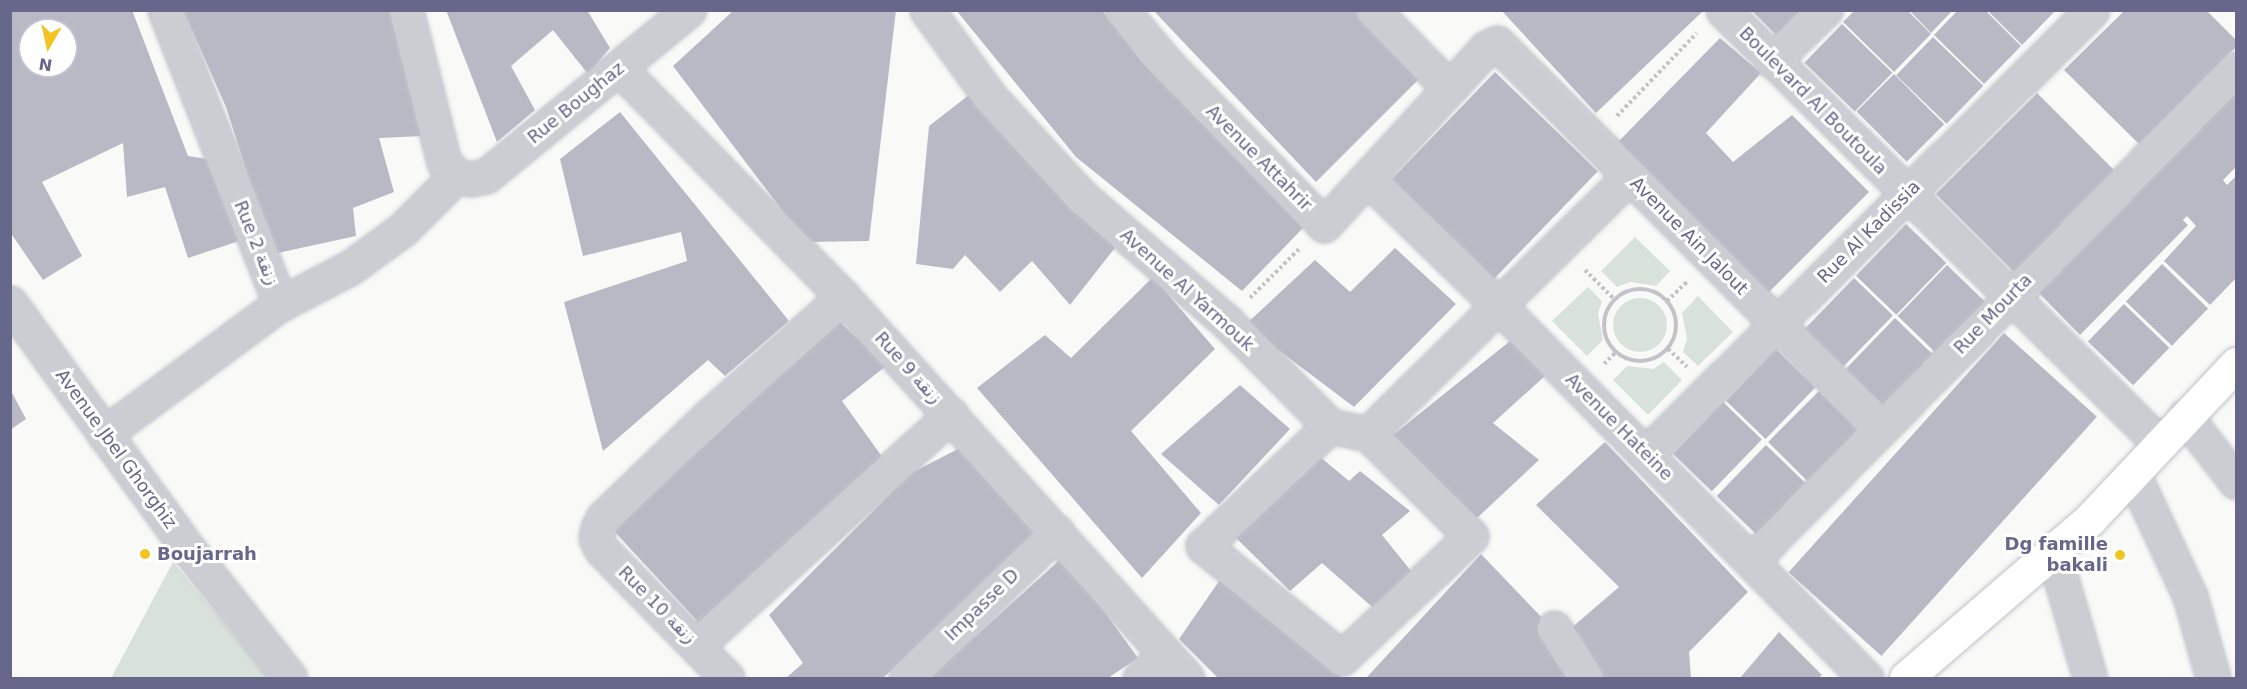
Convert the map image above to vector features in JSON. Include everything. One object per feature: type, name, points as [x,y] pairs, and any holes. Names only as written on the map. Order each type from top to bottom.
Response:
[{"type":"street","name":"Rue 2 زنقة","points":[[165,10],[280,304],[351,267],[402,230],[456,176]]},
{"type":"street","points":[[406,10],[444,162],[456,176]]},
{"type":"street","name":"Rue Boughaz","points":[[456,176],[471,179],[486,176],[689,10]]},
{"type":"street","name":"Avenue Al Yarmouk","points":[[927,10],[990,97],[1081,196],[1226,321],[1330,426]]},
{"type":"street","name":"Avenue Attahrir","points":[[1122,10],[1167,64],[1324,225],[1486,48],[1497,43]]},
{"type":"street","points":[[1373,10],[1449,88]]},
{"type":"street","points":[[1772,61],[1825,10]]},
{"type":"street","name":"Rue Al Kadissia","points":[[1646,454],[2092,10]]},
{"type":"street","name":"Boulevard Al Boutoula","points":[[1713,19],[1772,61],[2160,444]]},
{"type":"street","name":"Avenue Ain Jalout","points":[[1497,43],[1881,428]]},
{"type":"street","name":"Rue 9 زنقة","points":[[619,68],[843,297],[1057,532],[1176,667]]},
{"type":"street","name":"Rue Mourta","points":[[1751,561],[2236,69]]},
{"type":"street","points":[[1368,434],[1629,177]]},
{"type":"street","name":"Avenue Hateine","points":[[1367,178],[1499,306],[1866,678]]},
{"type":"street","name":"Rue 10 زنقة","points":[[727,678],[601,549],[596,538],[598,528],[603,518],[708,417],[843,297]]},
{"type":"street","points":[[104,434],[280,304]]},
{"type":"street","name":"Avenue Jbel Ghorghiz","points":[[12,311],[290,678]]},
{"type":"street","points":[[1913,676],[2053,551],[2133,474],[2236,364]]},
{"type":"street","points":[[697,645],[951,415]]},
{"type":"street","points":[[2185,416],[2236,482]]},
{"type":"street","points":[[1330,426],[1368,434],[1472,536],[1342,658],[1203,546],[1330,426]]},
{"type":"street","points":[[2133,474],[2190,596],[2213,678]]},
{"type":"street","name":"Impasse D","points":[[906,678],[1057,532]]},
{"type":"street","points":[[2053,551],[2090,678]]},
{"type":"street","points":[[1554,628],[1586,678]]},
{"type":"street","points":[[1140,678],[1176,667]]},
{"type":"path","points":[[1593,140],[1713,19]]},
{"type":"path","points":[[1226,321],[1324,225]]},
{"type":"path","points":[[1560,246],[1614,299]]},
{"type":"path","points":[[1645,289],[1667,301],[1676,322],[1668,349],[1641,362],[1619,355],[1610,346],[1603,324],[1614,299],[1633,290],[1645,289]]},
{"type":"shaded area","points":[[1635,237],[1670,271],[1656,286],[1630,282],[1617,287],[1601,271]]},
{"type":"shaded area","points":[[1588,287],[1602,301],[1598,314],[1603,340],[1587,356],[1552,321]]},
{"type":"shaded area","points":[[1698,296],[1733,332],[1698,366],[1683,352],[1687,339],[1682,313]]},
{"type":"shaded area","points":[[1635,298],[1645,298],[1655,302],[1663,310],[1667,325],[1663,340],[1655,348],[1645,352],[1635,352],[1625,348],[1617,340],[1613,330],[1613,320],[1617,310],[1625,302]]},
{"type":"shaded area","points":[[1664,362],[1682,380],[1648,415],[1613,380],[1627,366],[1653,369]]},
{"type":"shaded area","points":[[173,562],[269,678],[111,678]]},
{"type":"building","points":[[10,10],[132,10],[188,156],[208,159],[245,239],[188,258],[165,187],[127,197],[123,143],[42,182],[82,256],[43,280],[10,232]]},
{"type":"building","points":[[183,10],[396,10],[423,136],[379,138],[394,192],[353,208],[356,236],[273,254],[226,107]]},
{"type":"building","points":[[446,10],[587,10],[610,48],[588,74],[553,30],[511,66],[535,110],[497,142]]},
{"type":"building","points":[[734,10],[896,10],[869,241],[806,242],[673,66]]},
{"type":"building","points":[[956,10],[1102,10],[1142,62],[1303,228],[1242,291],[1076,157]]},
{"type":"building","points":[[1153,10],[1360,10],[1422,76],[1316,182]]},
{"type":"building","points":[[1501,10],[1701,10],[1702,12],[1596,113]]},
{"type":"building","points":[[1751,10],[1801,10],[1776,35]]},
{"type":"building","points":[[1855,10],[1907,10],[1931,34],[1894,72],[1843,22]]},
{"type":"building","points":[[1909,10],[1953,10],[1931,33]]},
{"type":"building","points":[[1958,10],[1985,10],[2021,46],[1984,84],[1934,35]]},
{"type":"building","points":[[1987,10],[2056,10],[2022,45]]},
{"type":"building","points":[[2125,10],[2206,10],[2236,40],[2236,47],[2139,144],[2064,70]]},
{"type":"building","points":[[1842,24],[1892,73],[1855,111],[1804,63]]},
{"type":"building","points":[[1933,37],[1983,86],[1947,124],[1896,75]]},
{"type":"building","points":[[1720,38],[1761,73],[1706,133],[1733,162],[1792,115],[1869,192],[1767,294],[1618,142]]},
{"type":"building","points":[[1495,72],[1598,171],[1487,286],[1385,186]]},
{"type":"building","points":[[1894,74],[1944,124],[1907,162],[1857,111]]},
{"type":"building","points":[[2236,87],[2236,167],[2223,180],[2227,185],[2236,176],[2236,278],[2210,305],[2164,261],[2196,226],[2187,216],[2183,220],[2188,225],[2080,335],[2034,288]]},
{"type":"building","points":[[2037,93],[2116,172],[2015,273],[1936,194]]},
{"type":"building","points":[[969,95],[1118,244],[1070,305],[1032,261],[1000,292],[965,255],[953,269],[916,264],[929,126]]},
{"type":"building","points":[[620,112],[789,321],[725,376],[708,360],[603,451],[564,302],[687,261],[681,232],[583,256],[560,159]]},
{"type":"building","points":[[1906,224],[1946,263],[1896,315],[1856,276]]},
{"type":"building","points":[[1395,248],[1456,304],[1354,407],[1245,325],[1315,260],[1350,292]]},
{"type":"building","points":[[2162,264],[2208,308],[2172,346],[2126,301]]},
{"type":"building","points":[[1947,265],[1986,303],[1937,354],[1898,316]]},
{"type":"building","points":[[1153,277],[1215,349],[1131,431],[1201,513],[1142,578],[977,388],[1045,335],[1071,358]]},
{"type":"building","points":[[1854,278],[1893,316],[1844,367],[1805,329]]},
{"type":"building","points":[[2124,304],[2169,348],[2133,385],[2088,341]]},
{"type":"building","points":[[1895,318],[1935,356],[1885,407],[1846,369]]},
{"type":"building","points":[[839,321],[886,366],[842,401],[883,458],[700,624],[613,530]]},
{"type":"building","points":[[2004,333],[2097,417],[1881,656],[1789,572]]},
{"type":"building","points":[[1510,341],[1546,375],[1493,423],[1539,460],[1477,518],[1393,435]]},
{"type":"building","points":[[1776,349],[1816,387],[1766,439],[1726,401]]},
{"type":"building","points":[[1240,385],[1290,429],[1219,505],[1161,454]]},
{"type":"building","points":[[10,389],[26,419],[10,430]]},
{"type":"building","points":[[1819,391],[1858,430],[1807,481],[1768,442]]},
{"type":"building","points":[[1723,402],[1762,440],[1712,491],[1673,454]]},
{"type":"building","points":[[1605,442],[1748,592],[1689,652],[1691,678],[1590,678],[1562,636],[1619,587],[1536,505]]},
{"type":"building","points":[[1766,445],[1806,483],[1756,534],[1717,496]]},
{"type":"building","points":[[960,448],[1040,533],[883,678],[786,678],[803,663],[769,615],[911,473]]},
{"type":"building","points":[[1319,456],[1349,481],[1360,471],[1410,511],[1382,535],[1416,577],[1378,612],[1322,563],[1290,591],[1233,535]]},
{"type":"building","points":[[1481,554],[1548,624],[1581,678],[1367,677]]},
{"type":"building","points":[[1064,556],[1138,658],[1108,678],[929,678]]},
{"type":"building","points":[[1224,574],[1343,678],[1218,678],[1179,639]]},
{"type":"building","points":[[1779,632],[1822,675],[1819,678],[1740,678]]},
{"type":"place","name":"Boujarrah","points":[[145,554]]},
{"type":"place","name":"Dg famille bakali","points":[[2120,555]]}]
